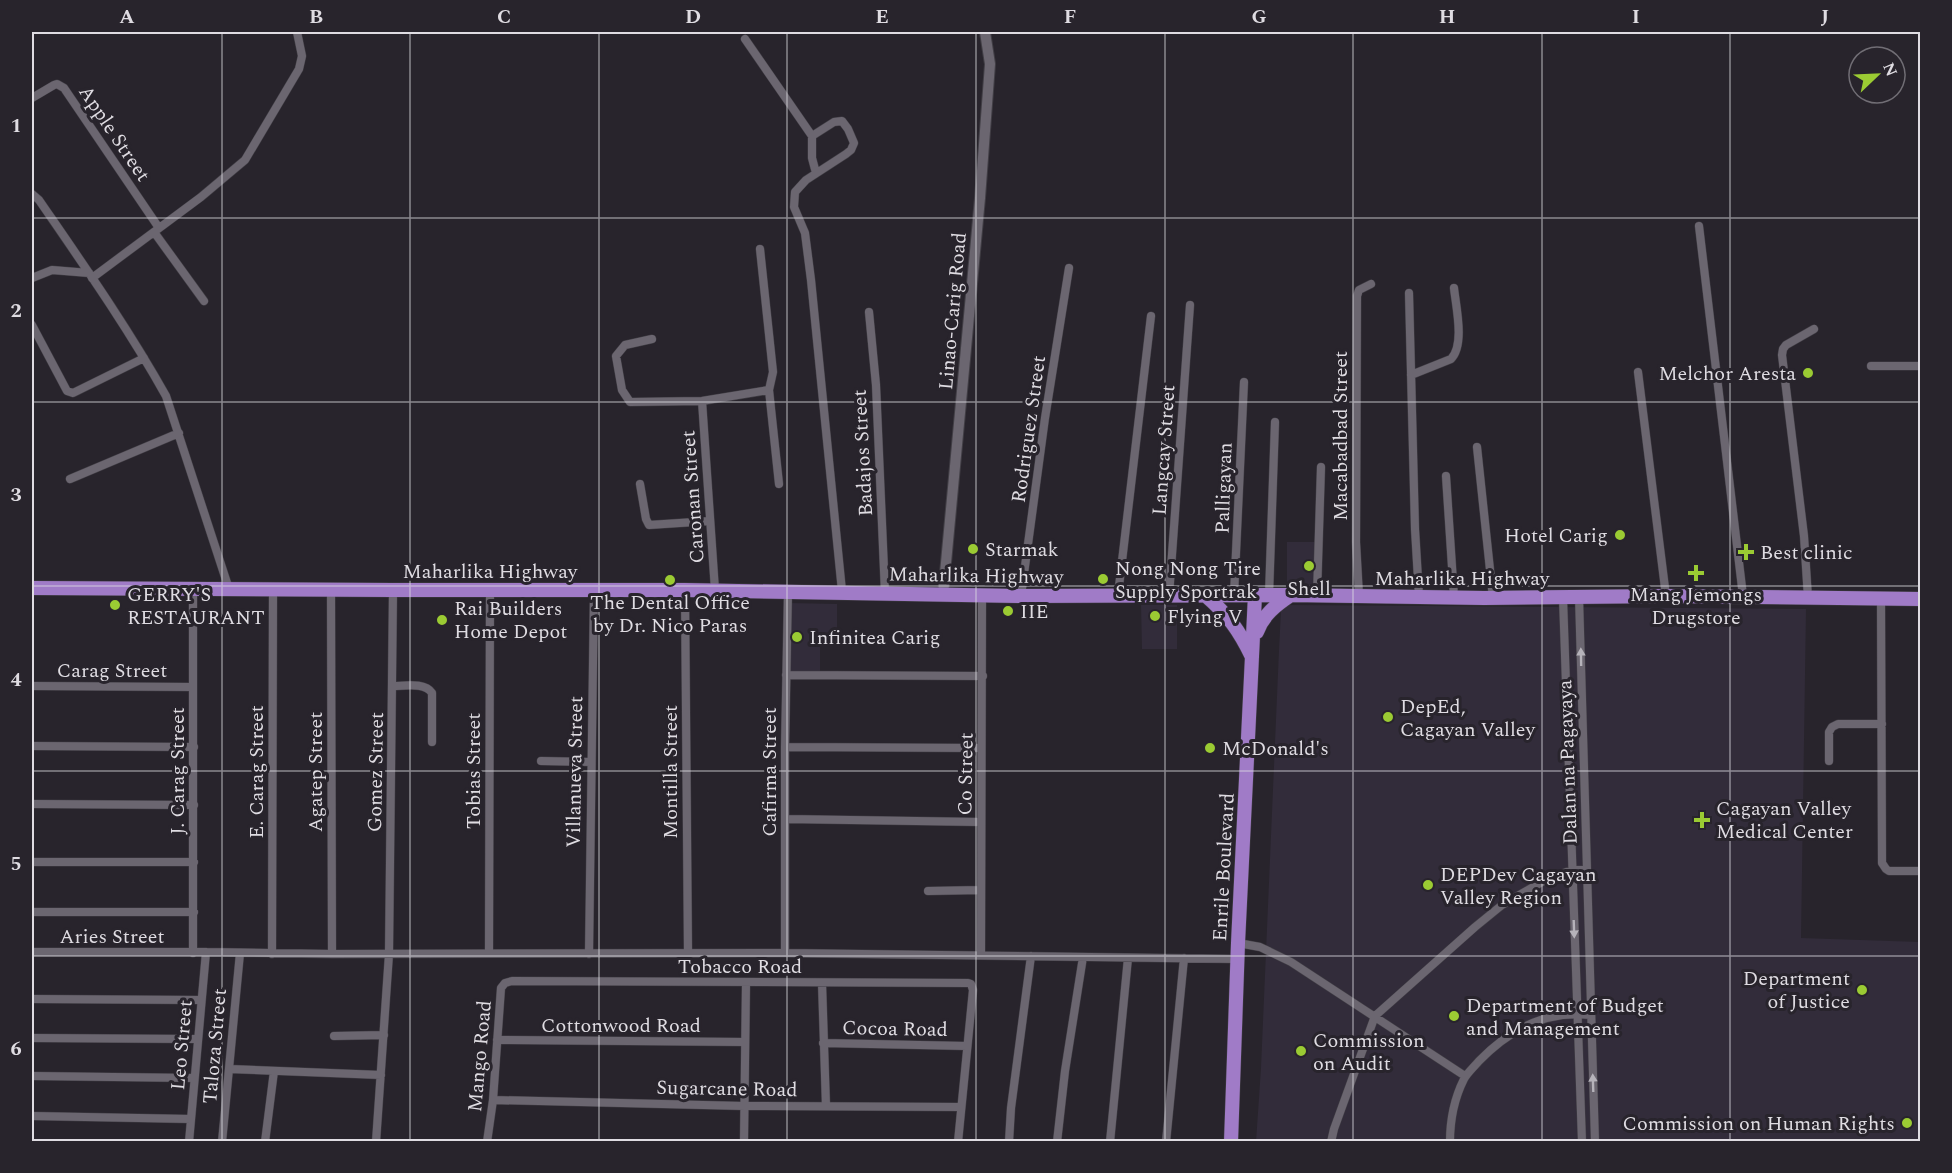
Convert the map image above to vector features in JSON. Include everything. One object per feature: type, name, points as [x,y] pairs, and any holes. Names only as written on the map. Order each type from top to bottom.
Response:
[{"type":"highway","name":"Maharlika Highway","points":[[32,588],[842,591],[1021,596],[1291,594],[1493,598],[1666,596],[1920,599]]},
{"type":"highway","points":[[1253,653],[1258,630],[1263,620],[1291,594]]},
{"type":"highway","points":[[1205,595],[1229,618],[1253,653]]},
{"type":"highway","name":"Enrile Boulevard","points":[[1232,1142],[1238,944],[1253,653],[1262,595]]},
{"type":"main road","name":"Linao-Carig Road","points":[[943,595],[981,187],[990,64],[985,32]]},
{"type":"street","points":[[32,279],[51,270],[91,275],[157,230],[237,168],[250,153],[299,69],[302,56],[297,32]]},
{"type":"street","points":[[745,39],[812,136],[812,158],[816,173]]},
{"type":"street","name":"Apple Street","points":[[32,98],[54,84],[64,88],[157,230]]},
{"type":"street","points":[[812,136],[834,122],[842,121],[854,143],[846,154],[798,187],[793,204],[804,230],[808,250],[842,591]]},
{"type":"street","points":[[32,194],[39,200],[91,275],[166,396],[229,589]]},
{"type":"street","points":[[1698,226],[1743,597]]},
{"type":"street","points":[[157,230],[204,301]]},
{"type":"street","points":[[760,249],[773,372],[769,390],[778,484]]},
{"type":"street","name":"Rodriguez Street","points":[[1021,596],[1045,417],[1069,268]]},
{"type":"street","name":"Macabadbad Street","points":[[1359,596],[1356,542],[1356,316],[1359,290],[1371,284]]},
{"type":"street","points":[[1411,375],[1451,359],[1456,354],[1459,338],[1454,288]]},
{"type":"street","points":[[1409,293],[1419,596]]},
{"type":"street","name":"Langcay Street","points":[[1169,596],[1190,305]]},
{"type":"street","name":"Badajos Street","points":[[869,312],[876,384],[885,593]]},
{"type":"street","points":[[1118,596],[1151,316]]},
{"type":"street","points":[[32,325],[70,393],[144,358]]},
{"type":"street","points":[[1808,598],[1804,537],[1782,356],[1786,345],[1814,329]]},
{"type":"street","points":[[652,339],[625,345],[616,356],[626,400],[634,403],[702,401],[769,390]]},
{"type":"street","points":[[1871,366],[1920,366]]},
{"type":"street","points":[[1638,372],[1666,596]]},
{"type":"street","name":"Palligayan","points":[[1234,595],[1244,382]]},
{"type":"street","name":"Caronan Street","points":[[702,401],[715,590]]},
{"type":"street","points":[[1262,595],[1275,422]]},
{"type":"street","points":[[70,479],[179,434]]},
{"type":"street","points":[[1477,447],[1493,598]]},
{"type":"street","points":[[1317,595],[1321,467]]},
{"type":"street","points":[[1446,476],[1454,597]]},
{"type":"street","points":[[640,484],[649,525],[710,521]]},
{"type":"street","name":"E. Carag Street","points":[[272,954],[273,589]]},
{"type":"street","name":"Tobias Street","points":[[489,953],[490,589]]},
{"type":"street","name":"J. Carag Street","points":[[193,590],[193,952]]},
{"type":"street","name":"Agatep Street","points":[[330,590],[332,954]]},
{"type":"street","name":"Gomez Street","points":[[376,1142],[389,954],[393,590]]},
{"type":"street","name":"Montilla Street","points":[[685,590],[688,953]]},
{"type":"street","name":"Villanueva Street","points":[[589,954],[594,591]]},
{"type":"street","name":"Cafirma Street","points":[[785,953],[788,592]]},
{"type":"street","name":"Co Street","points":[[981,955],[982,594]]},
{"type":"street","name":"Dalan na Pagayaya","points":[[1579,597],[1594,1142]]},
{"type":"street","name":"Dalan na Pagayaya","points":[[1563,598],[1582,1142]]},
{"type":"street","points":[[1881,599],[1882,863],[1889,871],[1920,871]]},
{"type":"street","points":[[786,675],[983,676]]},
{"type":"street","name":"Carag Street","points":[[32,686],[193,687]]},
{"type":"street","points":[[393,686],[424,686],[430,690],[432,693],[432,742]]},
{"type":"street","points":[[1828,761],[1829,732],[1832,727],[1838,724],[1882,724]]},
{"type":"street","points":[[32,746],[194,747]]},
{"type":"street","points":[[785,747],[981,747]]},
{"type":"street","points":[[541,761],[591,762]]},
{"type":"street","points":[[32,804],[194,805]]},
{"type":"street","points":[[786,819],[980,822]]},
{"type":"street","points":[[32,862],[194,861]]},
{"type":"street","points":[[1331,1142],[1375,1016],[1502,905],[1547,879],[1572,870],[1586,870]]},
{"type":"street","points":[[928,891],[981,890]]},
{"type":"street","points":[[32,912],[194,912]]},
{"type":"street","points":[[1238,944],[1260,947],[1291,962],[1465,1076]]},
{"type":"street","name":"Aries Street","points":[[32,952],[785,953],[1238,959]]},
{"type":"street","name":"Leo Street","points":[[189,1142],[206,952]]},
{"type":"street","name":"Taloza Street","points":[[222,1142],[240,953]]},
{"type":"street","points":[[1009,1142],[1030,956]]},
{"type":"street","points":[[1057,1142],[1065,1071],[1083,957]]},
{"type":"street","points":[[1110,1142],[1128,958]]},
{"type":"street","points":[[1166,1142],[1184,958]]},
{"type":"street","name":"Tobacco Road","points":[[512,981],[967,983],[971,984],[973,990],[967,1046]]},
{"type":"street","name":"Mango Road","points":[[487,1142],[493,1100],[501,986],[512,981]]},
{"type":"street","points":[[744,1142],[746,983]]},
{"type":"street","points":[[822,983],[826,1106]]},
{"type":"street","points":[[32,999],[201,1000]]},
{"type":"street","points":[[1450,1142],[1452,1111],[1465,1076],[1506,1036],[1540,1019],[1577,1013],[1590,1015]]},
{"type":"street","points":[[334,1035],[384,1035]]},
{"type":"street","points":[[32,1038],[197,1039]]},
{"type":"street","name":"Cottonwood Road","points":[[497,1040],[745,1042]]},
{"type":"street","name":"Cocoa Road","points":[[823,1042],[967,1046]]},
{"type":"street","points":[[958,1142],[967,1046]]},
{"type":"street","points":[[229,1069],[381,1075]]},
{"type":"street","points":[[265,1142],[274,1071]]},
{"type":"street","points":[[32,1076],[194,1078]]},
{"type":"street","name":"Sugarcane Road","points":[[493,1100],[744,1106],[961,1107]]},
{"type":"street","points":[[32,1116],[190,1119]]},
{"type":"shaded area","points":[[1287,542],[1315,542],[1315,586],[1287,585]]},
{"type":"shaded area","points":[[788,603],[837,604],[837,641],[820,641],[820,674],[788,674]]},
{"type":"shaded area","points":[[1141,605],[1177,605],[1177,649],[1142,649]]},
{"type":"shaded area","points":[[1288,605],[1806,609],[1801,938],[1920,942],[1920,1141],[1256,1142],[1281,611]]},
{"type":"place","name":"Melchor Aresta","points":[[1808,373]]},
{"type":"place","name":"Hotel Carig","points":[[1620,535]]},
{"type":"place","name":"Starmak","points":[[973,549]]},
{"type":"place","name":"Best clinic","points":[[1746,552]]},
{"type":"place","name":"Shell","points":[[1309,566]]},
{"type":"place","name":"Mang Jemongs Drugstore","points":[[1696,573]]},
{"type":"place","name":"Nong Nong Tire Supply Sportrak","points":[[1103,579]]},
{"type":"place","name":"The Dental Office by Dr. Nico Paras","points":[[670,580]]},
{"type":"place","name":"GERRY'S RESTAURANT","points":[[115,605]]},
{"type":"place","name":"IIE","points":[[1008,611]]},
{"type":"place","name":"Flying V","points":[[1155,616]]},
{"type":"place","name":"Rai Builders Home Depot","points":[[442,620]]},
{"type":"place","name":"Infinitea Carig","points":[[797,637]]},
{"type":"place","name":"DepEd, Cagayan Valley","points":[[1388,717]]},
{"type":"place","name":"McDonald's","points":[[1210,748]]},
{"type":"place","name":"Cagayan Valley Medical Center","points":[[1702,820]]},
{"type":"place","name":"DEPDev Cagayan Valley Region","points":[[1428,885]]},
{"type":"place","name":"Department of Justice","points":[[1862,990]]},
{"type":"place","name":"Department of Budget and Management","points":[[1454,1016]]},
{"type":"place","name":"Commission on Audit","points":[[1301,1051]]},
{"type":"place","name":"Commission on Human Rights","points":[[1907,1123]]}]
